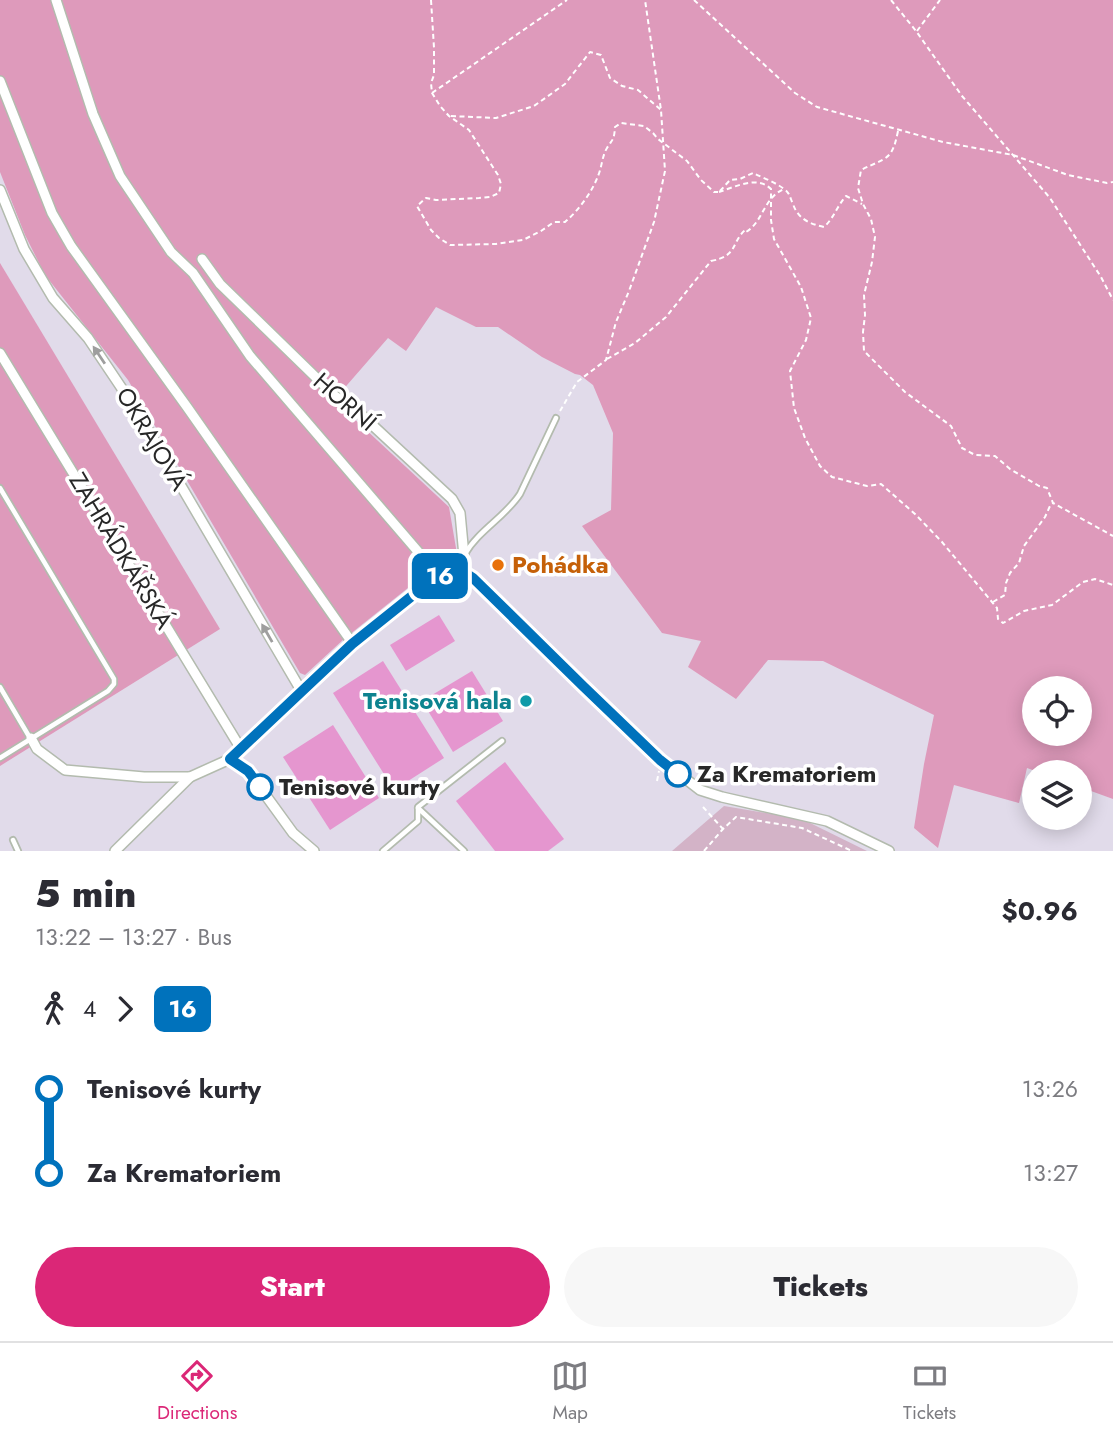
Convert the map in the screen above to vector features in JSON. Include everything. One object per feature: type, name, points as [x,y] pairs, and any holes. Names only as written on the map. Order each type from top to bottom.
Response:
[{"type":"street","points":[[56,0],[93,114],[120,176],[171,252],[193,273],[250,356],[439,576]]},
{"type":"street","points":[[0,80],[52,213],[71,246],[352,644]]},
{"type":"street","name":"OKRAJOVÁ","points":[[0,190],[24,249],[53,298],[88,338],[137,411],[302,692]]},
{"type":"street","name":"HORNÍ","points":[[202,260],[220,284],[335,396],[355,409],[452,499],[460,513],[464,556]]},
{"type":"street","name":"ZAHRÁDKÁŘSKÁ","points":[[0,353],[241,749]]},
{"type":"street","points":[[115,851],[190,778],[230,759],[352,644],[439,576],[459,571],[473,578],[660,760],[700,790],[827,821],[889,851]]},
{"type":"street","points":[[31,738],[37,750],[65,770],[190,778]]},
{"type":"street","points":[[230,759],[248,771],[293,833],[314,851]]},
{"type":"lane","points":[[459,571],[464,556],[513,506],[556,418]]},
{"type":"lane","points":[[0,488],[114,679],[114,684],[108,691],[0,758]]},
{"type":"lane","points":[[0,687],[31,738]]},
{"type":"lane","points":[[418,807],[502,741]]},
{"type":"lane","points":[[383,851],[418,821],[418,807]]},
{"type":"lane","points":[[418,807],[464,851]]},
{"type":"lane","points":[[13,840],[18,851]]},
{"type":"path","points":[[431,0],[435,48],[432,93],[449,116],[469,130],[501,184],[499,193],[490,197],[436,200],[426,198],[417,206],[439,238],[450,245],[496,244],[523,240],[554,222],[565,222],[586,198],[598,177],[606,149],[614,139],[615,127],[621,123],[644,126],[657,139],[687,160],[701,180],[714,192],[750,182],[765,183],[771,189],[774,239],[801,287],[811,318],[806,340],[790,371],[794,408],[805,438],[820,466],[832,477],[843,481],[867,486],[881,484],[915,514],[953,554],[997,608],[998,619],[1003,623],[1024,611],[1052,605],[1083,582],[1095,579],[1113,585]]},
{"type":"path","points":[[432,93],[567,0]]},
{"type":"path","points":[[607,360],[616,322],[654,222],[665,171],[661,110],[645,0]]},
{"type":"path","points":[[694,0],[794,93],[817,107],[898,131],[1013,155],[1068,175],[1113,182]]},
{"type":"path","points":[[891,0],[962,96],[1050,198],[1113,300]]},
{"type":"path","points":[[916,31],[940,0]]},
{"type":"path","points":[[449,116],[496,118],[534,106],[565,84],[590,52],[601,55],[610,78],[622,86],[638,90],[661,110]]},
{"type":"path","points":[[898,131],[894,148],[888,157],[861,170],[858,188],[871,219],[874,237],[872,262],[864,295],[864,351],[905,392],[951,426],[962,448],[975,455],[995,456],[1039,486],[1047,488],[1053,503],[1113,536]]},
{"type":"path","points":[[719,192],[730,180],[753,173],[783,188],[791,196],[799,216],[810,224],[824,227],[846,196],[863,204]]},
{"type":"path","points":[[556,418],[577,382],[635,343],[666,317],[711,261],[718,260],[734,249],[740,235],[752,229],[771,196],[783,188]]},
{"type":"path","points":[[992,603],[1005,594],[1006,583],[1019,563],[1024,546],[1053,503]]},
{"type":"path","points":[[703,807],[723,829]]},
{"type":"path","points":[[704,851],[736,817],[802,828],[852,851]]},
{"type":"shaded area","points":[[0,0],[1113,0],[1113,799],[1092,791],[1092,760],[1022,760],[1019,803],[954,785],[938,848],[914,828],[934,715],[823,661],[768,660],[736,699],[688,667],[701,641],[662,633],[582,526],[611,510],[613,433],[593,385],[580,375],[542,357],[498,327],[476,327],[436,307],[406,351],[388,338],[334,400],[449,507],[457,554],[443,565],[433,568],[344,639],[305,675],[300,673],[128,380],[45,275],[25,235],[0,172]]},
{"type":"shaded area","points":[[0,263],[220,629],[0,766]]},
{"type":"shaded area","points":[[439,615],[455,641],[406,671],[390,645]]},
{"type":"shaded area","name":"Tenisové kurty","points":[[383,661],[444,758],[394,790],[333,693]]},
{"type":"shaded area","name":"Tenisové kurty","points":[[472,671],[503,721],[453,752],[422,701]]},
{"type":"shaded area","name":"Tenisové kurty","points":[[333,725],[379,798],[330,830],[283,757]]},
{"type":"shaded area","name":"Tenisové kurty","points":[[505,762],[564,839],[548,851],[495,851],[456,801]]},
{"type":"shaded area","points":[[724,806],[802,819],[867,851],[672,851]]},
{"type":"bus line","name":"16","points":[[260,787],[248,771],[230,759],[352,644],[432,580],[446,573],[459,571],[473,578],[660,760],[678,774]]},
{"type":"place","name":"Pohádka","points":[[498,565]]},
{"type":"place","name":"Tenisová hala","points":[[526,701]]},
{"type":"place","name":"Za Krematoriem","points":[[678,774]]},
{"type":"place","name":"Tenisové kurty","points":[[260,787]]}]
